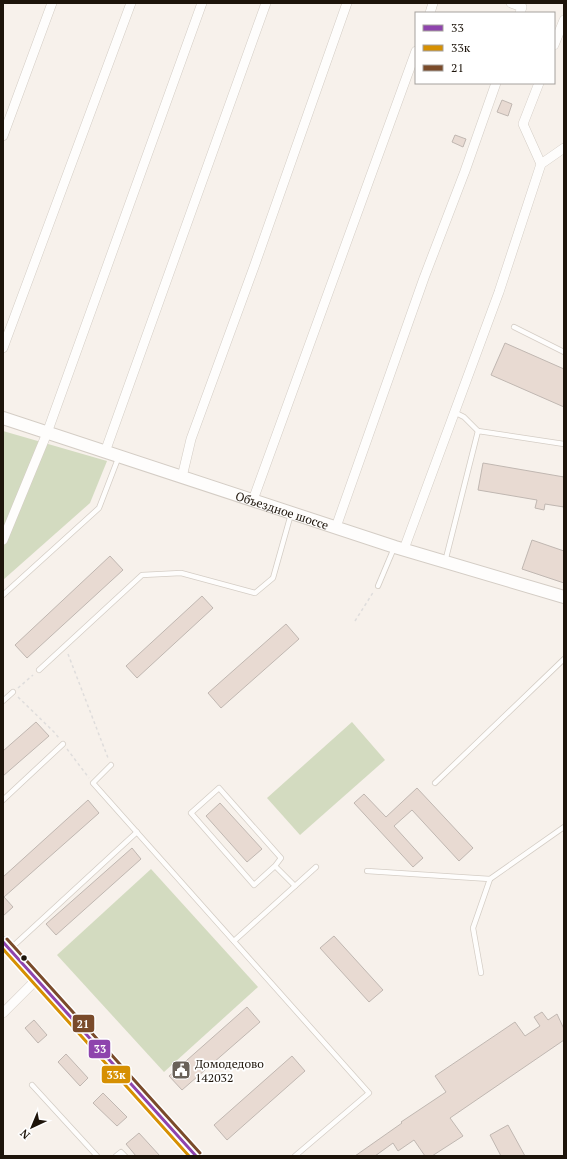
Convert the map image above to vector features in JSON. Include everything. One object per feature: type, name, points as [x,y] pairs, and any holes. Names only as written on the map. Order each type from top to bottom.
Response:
[{"type":"main road","name":"Объездное шоссе","points":[[3,418],[399,548],[564,596]]},
{"type":"street","points":[[3,136],[52,3]]},
{"type":"street","points":[[3,348],[132,3]]},
{"type":"street","points":[[3,540],[47,433],[202,3]]},
{"type":"street","points":[[105,452],[266,3]]},
{"type":"street","points":[[182,477],[191,439],[347,3]]},
{"type":"street","points":[[512,3],[522,7],[520,12]]},
{"type":"street","points":[[555,42],[564,20]]},
{"type":"street","points":[[253,500],[415,54]]},
{"type":"street","points":[[336,527],[424,278],[465,171],[496,84]]},
{"type":"street","points":[[539,84],[523,124],[541,164]]},
{"type":"street","points":[[399,548],[454,412],[498,292],[541,164],[564,148]]},
{"type":"street","points":[[6,945],[196,1156]]},
{"type":"street","points":[[3,1013],[37,979]]},
{"type":"lane","points":[[514,327],[564,352]]},
{"type":"lane","points":[[454,412],[464,417],[478,431],[564,444]]},
{"type":"lane","points":[[445,562],[478,431]]},
{"type":"lane","points":[[3,594],[99,508],[119,456]]},
{"type":"lane","points":[[39,670],[142,576],[181,573],[255,593],[273,578],[291,513]]},
{"type":"lane","points":[[378,586],[399,548]]},
{"type":"lane","points":[[435,783],[564,659]]},
{"type":"lane","points":[[3,701],[13,692]]},
{"type":"lane","points":[[3,800],[63,744]]},
{"type":"lane","points":[[111,765],[93,783],[369,1092],[295,1156]]},
{"type":"lane","points":[[219,788],[281,858],[275,866],[254,885],[191,813],[219,788]]},
{"type":"lane","points":[[481,973],[473,928],[490,879],[564,828]]},
{"type":"lane","points":[[6,945],[136,832]]},
{"type":"lane","points":[[275,866],[295,886]]},
{"type":"lane","points":[[234,941],[316,867]]},
{"type":"lane","points":[[366,871],[490,879]]},
{"type":"lane","points":[[32,1085],[97,1156]]},
{"type":"lane","points":[[116,1156],[121,1152],[124,1156]]},
{"type":"path","points":[[355,621],[378,586]]},
{"type":"path","points":[[65,646],[111,765]]},
{"type":"path","points":[[39,670],[13,692],[54,732],[93,783]]},
{"type":"green space","points":[[3,431],[107,461],[90,503],[3,580]]},
{"type":"green space","points":[[352,722],[385,760],[300,835],[267,798]]},
{"type":"green space","points":[[151,869],[258,987],[164,1072],[57,955]]},
{"type":"building","points":[[502,100],[512,104],[508,116],[497,112]]},
{"type":"building","points":[[455,135],[466,139],[463,147],[452,142]]},
{"type":"building","points":[[505,343],[564,369],[564,407],[491,375]]},
{"type":"building","points":[[483,463],[564,477],[564,507],[545,504],[544,510],[535,508],[537,500],[478,490]]},
{"type":"building","points":[[532,540],[564,551],[564,583],[522,569]]},
{"type":"building","points":[[110,556],[123,570],[27,658],[15,645]]},
{"type":"building","points":[[202,596],[213,608],[137,678],[126,666]]},
{"type":"building","points":[[286,624],[299,639],[221,708],[208,693]]},
{"type":"building","points":[[36,722],[49,736],[3,776],[3,751]]},
{"type":"building","points":[[417,788],[473,848],[459,861],[412,810],[394,826],[423,858],[413,867],[354,803],[364,794],[386,817]]},
{"type":"building","points":[[88,800],[99,813],[4,897],[13,907],[3,916],[3,877]]},
{"type":"building","points":[[220,803],[262,849],[247,862],[206,816]]},
{"type":"building","points":[[132,848],[141,859],[56,935],[46,924]]},
{"type":"building","points":[[334,936],[383,990],[369,1002],[320,948]]},
{"type":"building","points":[[247,1007],[260,1022],[182,1090],[169,1076]]},
{"type":"building","points":[[542,1012],[548,1020],[557,1014],[564,1029],[564,1040],[450,1118],[463,1136],[432,1156],[425,1156],[414,1140],[398,1151],[393,1143],[375,1156],[355,1156],[402,1123],[401,1122],[446,1092],[435,1076],[515,1022],[525,1036],[540,1026],[534,1017]]},
{"type":"building","points":[[34,1020],[47,1035],[38,1043],[25,1028]]},
{"type":"building","points":[[66,1054],[88,1078],[80,1086],[58,1062]]},
{"type":"building","points":[[292,1056],[305,1071],[227,1140],[214,1125]]},
{"type":"building","points":[[103,1093],[127,1117],[117,1126],[93,1103]]},
{"type":"building","points":[[508,1125],[525,1156],[501,1156],[490,1135]]},
{"type":"building","points":[[139,1133],[160,1156],[136,1156],[126,1144]]},
{"type":"transit line","name":"21","points":[[7,939],[200,1153]]},
{"type":"transit line","name":"33","points":[[3,942],[196,1156]]},
{"type":"transit line","name":"33к","points":[[3,949],[189,1156]]},
{"type":"place","name":"Домодедово 142032","points":[[181,1070]]}]
